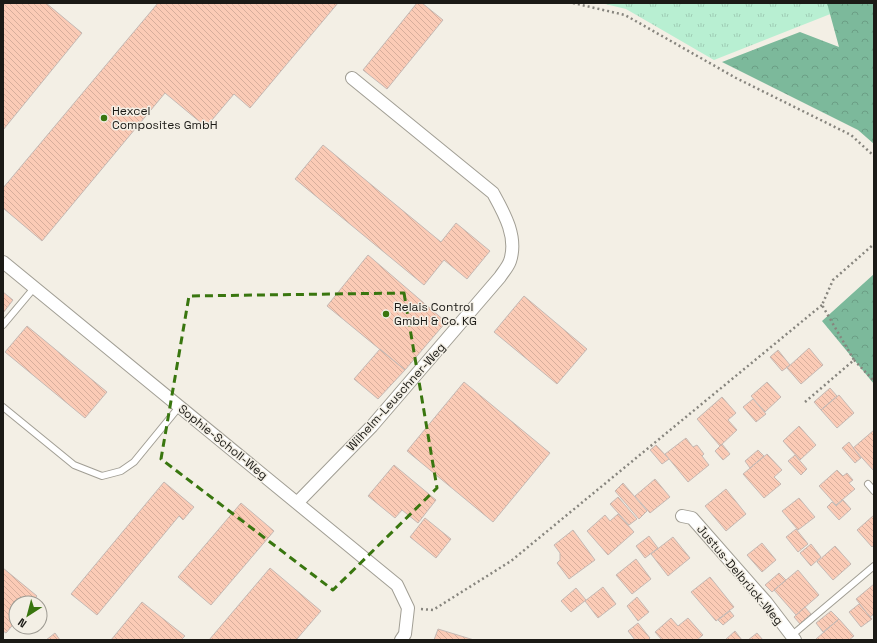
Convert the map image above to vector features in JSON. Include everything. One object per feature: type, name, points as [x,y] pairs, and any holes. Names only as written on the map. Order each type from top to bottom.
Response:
[{"type":"street","name":"Wilhelm-Leuschner-Weg","points":[[297,503],[372,426],[500,277],[510,261],[513,241],[506,216],[493,193],[352,78]]},
{"type":"street","name":"Sophie-Scholl-Weg","points":[[3,262],[397,585],[408,608]]},
{"type":"street","name":"Justus-Delbrück-Weg","points":[[682,516],[692,518],[766,602],[793,638]]},
{"type":"street","points":[[401,640],[405,634],[408,608]]},
{"type":"lane","points":[[3,325],[34,288]]},
{"type":"lane","points":[[3,407],[74,465],[102,476],[121,471],[134,462],[179,407]]},
{"type":"lane","points":[[868,484],[874,491]]},
{"type":"lane","points":[[793,638],[874,566]]},
{"type":"path","points":[[573,3],[625,15],[736,78],[851,135],[874,156]]},
{"type":"path","points":[[408,608],[433,610],[511,561],[822,305],[833,280],[874,244]]},
{"type":"path","points":[[822,305],[854,360],[874,381]]},
{"type":"path","points":[[805,402],[854,360]]},
{"type":"highlighted area","points":[[404,293],[437,488],[333,590],[161,459],[189,296]]},
{"type":"green space","points":[[601,3],[846,3],[838,11],[714,60],[626,9]]},
{"type":"green space","points":[[827,3],[874,3],[874,144],[858,130],[722,62],[800,32],[839,47]]},
{"type":"green space","points":[[874,274],[874,384],[822,321]]},
{"type":"building","points":[[3,3],[46,3],[82,33],[3,130]]},
{"type":"building","name":"Hexcel Composites GmbH","points":[[158,3],[338,3],[250,108],[234,94],[206,127],[165,93],[42,241],[3,208],[3,188]]},
{"type":"building","points":[[417,3],[422,3],[443,20],[387,89],[363,70]]},
{"type":"building","points":[[323,145],[441,242],[456,223],[490,251],[467,279],[444,260],[424,285],[295,179]]},
{"type":"building","name":"Relais Control GmbH & Co. KG","points":[[368,255],[446,322],[405,370],[327,306]]},
{"type":"building","points":[[3,292],[13,300],[3,313]]},
{"type":"building","points":[[524,296],[587,349],[557,384],[494,332]]},
{"type":"building","points":[[27,326],[107,392],[85,418],[5,352]]},
{"type":"building","points":[[809,348],[823,365],[801,384],[787,368]]},
{"type":"building","name":"Relais Control GmbH & Co. KG","points":[[380,349],[405,370],[378,399],[354,379]]},
{"type":"building","points":[[778,350],[790,365],[782,371],[770,357]]},
{"type":"building","points":[[464,382],[550,453],[493,522],[407,451]]},
{"type":"building","points":[[767,382],[781,397],[765,412],[751,396]]},
{"type":"building","points":[[830,388],[837,396],[821,410],[814,402]]},
{"type":"building","points":[[839,395],[854,413],[837,428],[821,410]]},
{"type":"building","points":[[722,397],[736,413],[728,420],[737,430],[720,446],[697,419]]},
{"type":"building","points":[[753,399],[766,414],[756,422],[743,407]]},
{"type":"building","points":[[799,426],[816,445],[800,460],[783,441]]},
{"type":"building","points":[[874,430],[874,471],[853,448]]},
{"type":"building","points":[[686,438],[693,447],[697,445],[704,454],[702,456],[709,465],[688,482],[665,454]]},
{"type":"building","points":[[849,442],[861,458],[855,463],[842,448]]},
{"type":"building","points":[[722,444],[730,454],[723,460],[715,451]]},
{"type":"building","points":[[656,445],[669,459],[662,464],[650,450]]},
{"type":"building","points":[[758,450],[764,456],[750,468],[745,461]]},
{"type":"building","points":[[767,454],[782,470],[774,477],[781,484],[764,498],[743,474]]},
{"type":"building","points":[[795,455],[807,469],[801,475],[788,461]]},
{"type":"building","points":[[394,465],[436,500],[418,523],[402,510],[395,518],[368,496]]},
{"type":"building","points":[[837,470],[843,476],[847,473],[853,480],[849,483],[855,489],[836,505],[819,486]]},
{"type":"building","points":[[655,479],[670,497],[650,513],[635,496]]},
{"type":"building","points":[[164,482],[194,507],[183,520],[179,516],[97,615],[71,594]]},
{"type":"building","points":[[623,483],[647,511],[639,519],[615,491]]},
{"type":"building","points":[[726,489],[746,514],[726,531],[705,506]]},
{"type":"building","points":[[618,497],[637,519],[629,525],[610,504]]},
{"type":"building","points":[[799,498],[815,517],[798,530],[782,511]]},
{"type":"building","points":[[843,500],[851,509],[839,520],[827,507],[832,502],[836,506]]},
{"type":"building","points":[[241,503],[274,531],[211,605],[178,577]]},
{"type":"building","points":[[618,514],[634,532],[608,555],[587,531],[605,515],[610,521]]},
{"type":"building","points":[[874,515],[874,545],[872,547],[857,530]]},
{"type":"building","points":[[425,518],[451,539],[436,558],[410,537]]},
{"type":"building","points":[[796,529],[808,544],[798,552],[786,537]]},
{"type":"building","points":[[573,530],[595,560],[569,579],[557,563],[560,560],[560,553],[554,545]]},
{"type":"building","points":[[649,536],[658,548],[645,558],[636,546]]},
{"type":"building","points":[[673,537],[690,558],[668,576],[651,554]]},
{"type":"building","points":[[762,543],[776,560],[762,572],[747,555]]},
{"type":"building","points":[[811,544],[821,557],[811,566],[800,553]]},
{"type":"building","points":[[835,546],[851,564],[833,580],[817,562]]},
{"type":"building","points":[[636,559],[651,579],[632,594],[616,575]]},
{"type":"building","points":[[3,568],[36,595],[8,595],[8,631],[6,633],[3,631]]},
{"type":"building","points":[[270,568],[321,611],[296,640],[209,640]]},
{"type":"building","points":[[798,570],[819,595],[796,615],[774,590]]},
{"type":"building","points":[[779,573],[786,580],[772,592],[765,585]]},
{"type":"building","points":[[710,577],[734,607],[716,621],[691,592]]},
{"type":"building","points":[[874,584],[874,614],[870,617],[856,599]]},
{"type":"building","points":[[603,587],[616,604],[598,618],[585,601]]},
{"type":"building","points":[[576,588],[586,600],[571,612],[561,601]]},
{"type":"building","points":[[637,597],[649,612],[638,621],[627,606]]},
{"type":"building","points":[[142,602],[185,636],[181,640],[111,640]]},
{"type":"building","points":[[859,604],[872,619],[861,627],[849,612]]},
{"type":"building","points":[[805,607],[811,614],[800,624],[794,617]]},
{"type":"building","points":[[730,611],[734,616],[723,625],[718,620]]},
{"type":"building","points":[[831,611],[839,619],[823,632],[816,623]]},
{"type":"building","points":[[671,618],[678,626],[688,618],[703,635],[697,640],[662,640],[655,632]]},
{"type":"building","points":[[839,619],[854,636],[849,640],[816,639]]},
{"type":"building","points":[[638,623],[650,638],[648,640],[635,640],[628,631]]},
{"type":"building","points":[[438,629],[474,640],[434,640]]},
{"type":"building","points":[[735,631],[742,640],[725,640]]},
{"type":"building","points":[[55,633],[60,640],[46,640]]},
{"type":"building","points":[[757,633],[763,640],[748,640]]},
{"type":"place","name":"Hexcel Composites GmbH","points":[[104,118]]},
{"type":"place","name":"Relais Control GmbH & Co. KG","points":[[386,314]]}]
